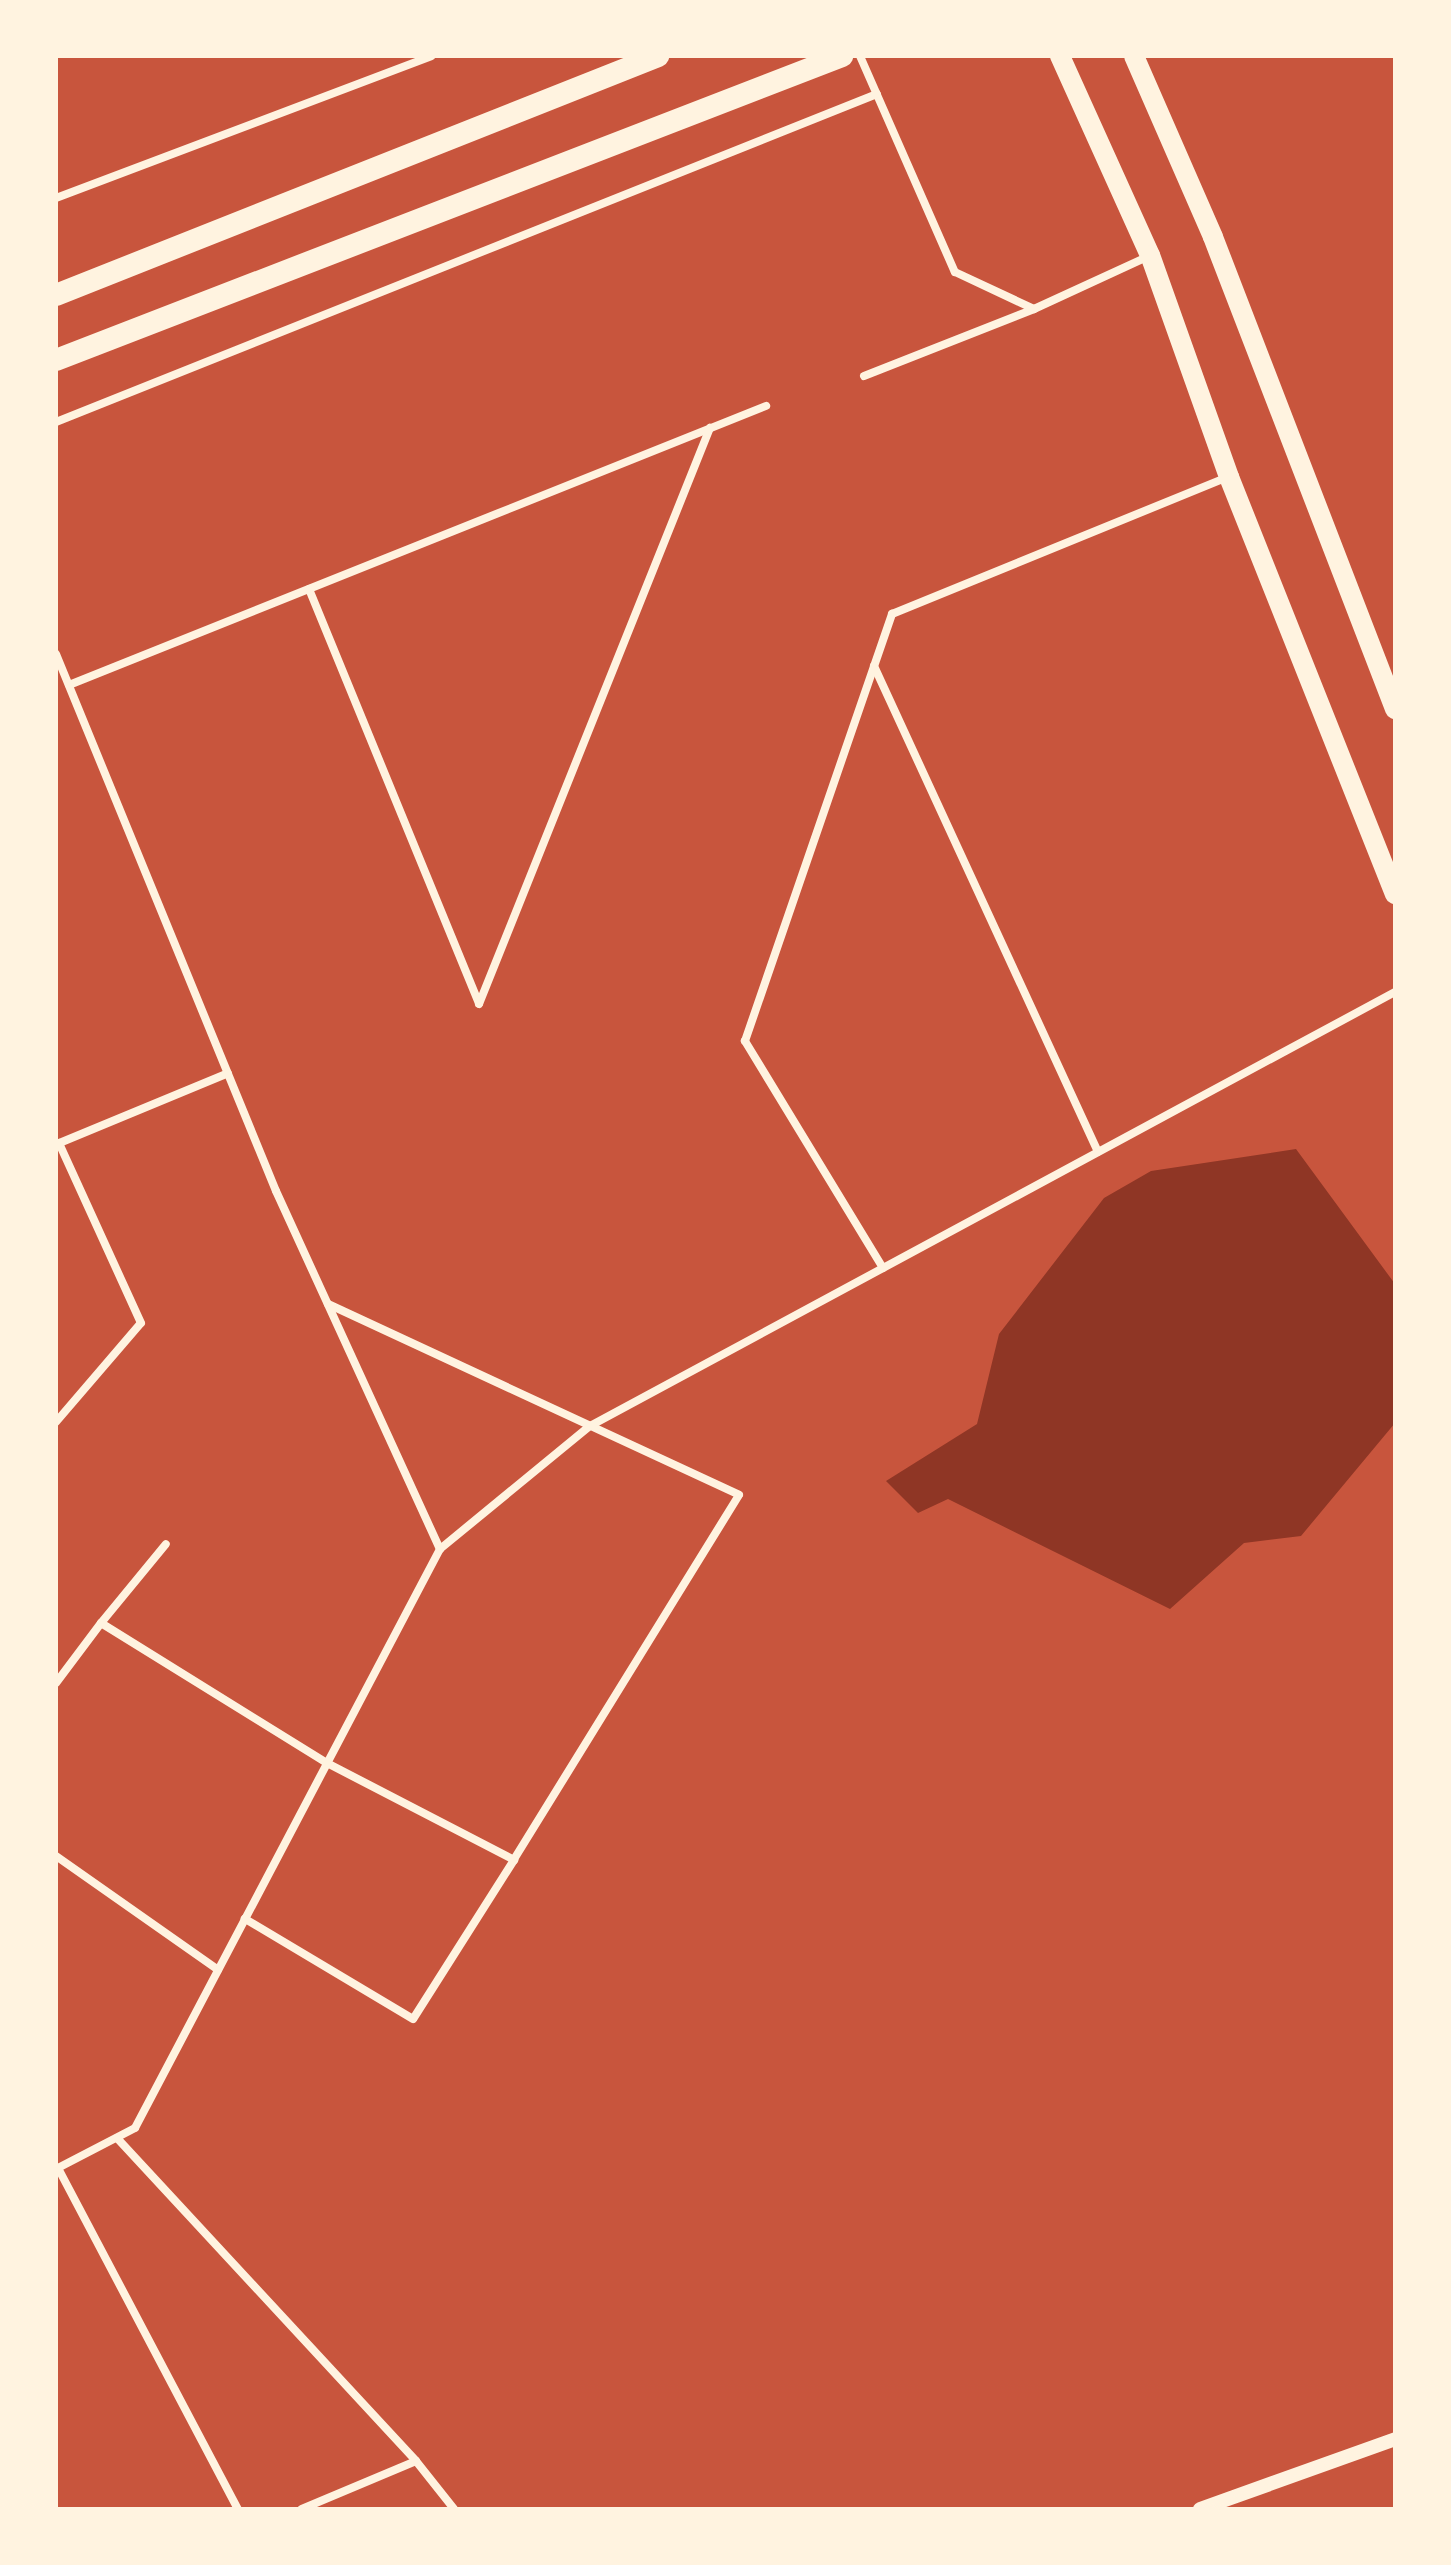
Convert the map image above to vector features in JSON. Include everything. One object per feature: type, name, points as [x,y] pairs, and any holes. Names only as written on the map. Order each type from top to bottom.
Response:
[{"type":"highway","points":[[56,295],[658,56]]},
{"type":"highway","points":[[56,360],[842,56]]},
{"type":"main road","points":[[1060,56],[1150,255],[1229,477],[1395,894]]},
{"type":"main road","points":[[1134,56],[1213,237],[1395,709]]},
{"type":"street","points":[[56,198],[431,56]]},
{"type":"street","points":[[860,56],[955,272],[1034,309]]},
{"type":"street","points":[[56,422],[877,94]]},
{"type":"street","points":[[864,376],[1034,309],[1150,255]]},
{"type":"street","points":[[69,685],[766,406]]},
{"type":"street","points":[[309,589],[479,1004],[710,428]]},
{"type":"street","points":[[883,1268],[745,1041],[892,614],[1229,477]]},
{"type":"street","points":[[56,654],[228,1073],[328,1304],[440,1549]]},
{"type":"street","points":[[874,666],[1098,1152]]},
{"type":"street","points":[[238,2509],[57,2168],[135,2128],[440,1549],[590,1426],[1395,992]]},
{"type":"street","points":[[56,1422],[141,1323],[58,1144],[228,1073]]},
{"type":"street","points":[[245,1919],[413,2019],[739,1495],[328,1304]]},
{"type":"street","points":[[56,1683],[166,1544]]},
{"type":"street","points":[[101,1623],[327,1763],[514,1860]]},
{"type":"street","points":[[56,1856],[218,1970]]},
{"type":"street","points":[[117,2138],[416,2461],[454,2509]]},
{"type":"street","points":[[1200,2509],[1395,2439]]},
{"type":"street","points":[[302,2509],[416,2461]]},
{"type":"shaded area","points":[[1296,1149],[1395,1284],[1395,1423],[1301,1536],[1244,1543],[1170,1609],[948,1499],[918,1513],[886,1481],[977,1424],[999,1334],[1104,1198],[1151,1171]]}]
